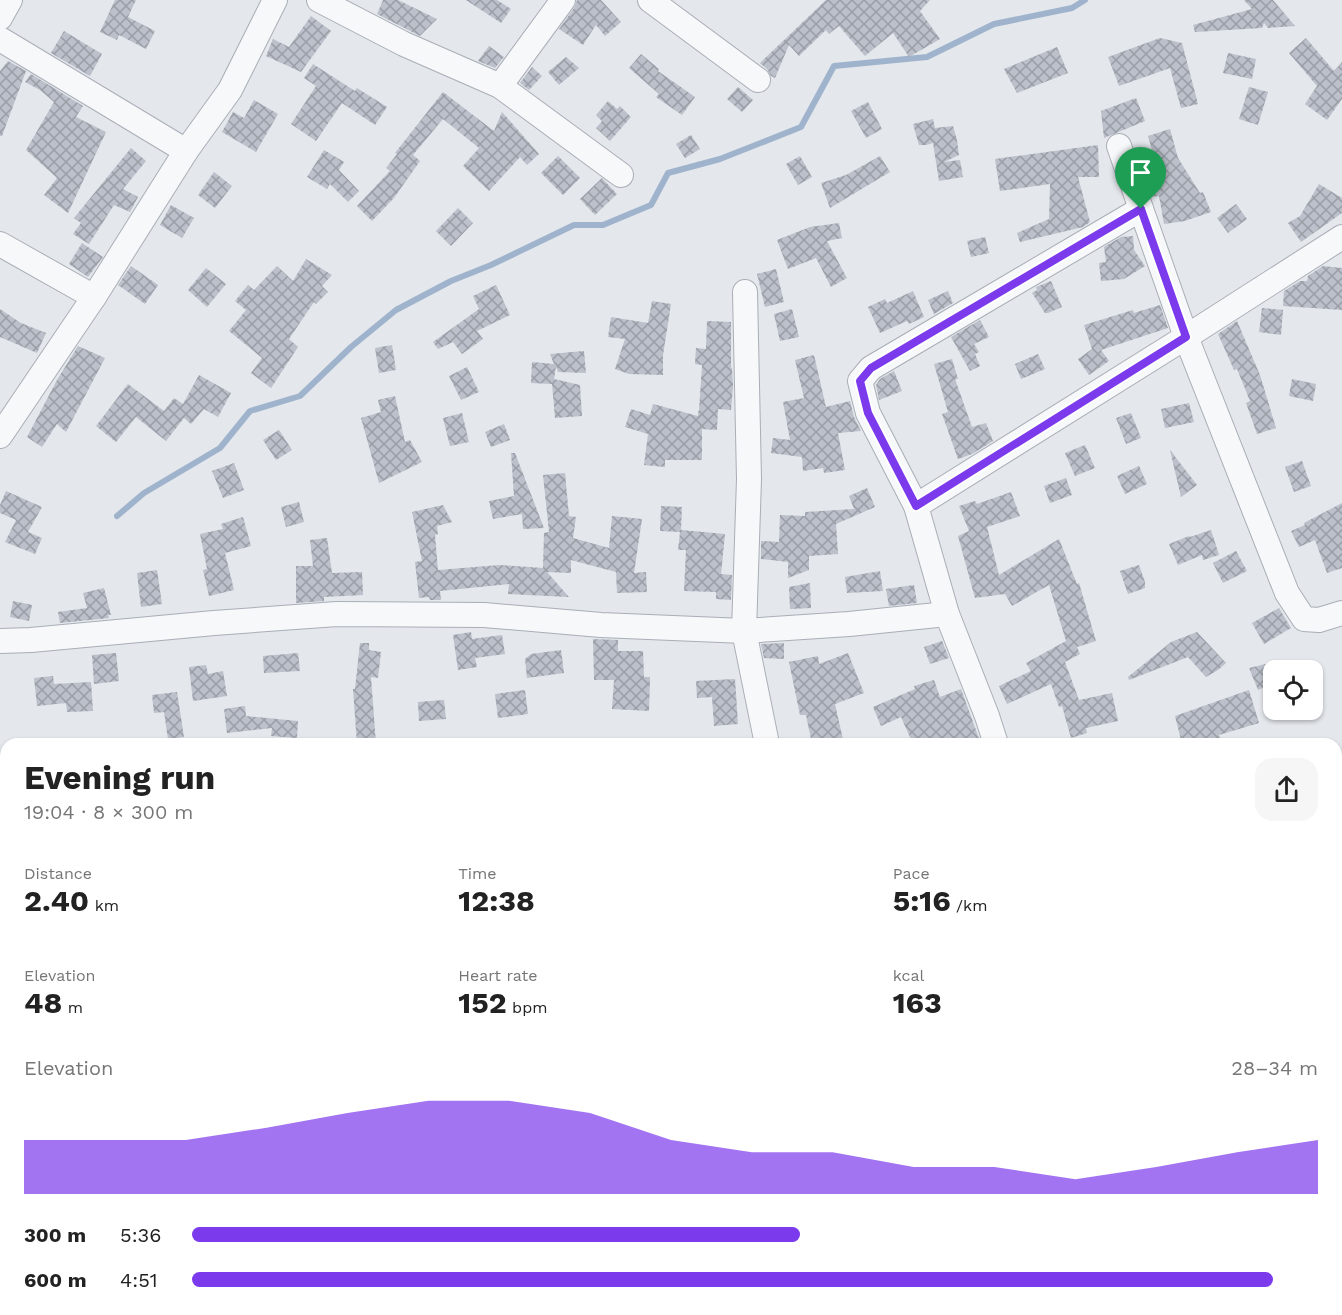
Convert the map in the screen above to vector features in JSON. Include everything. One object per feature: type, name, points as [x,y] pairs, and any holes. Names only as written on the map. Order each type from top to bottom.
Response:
[{"type":"street","points":[[0,18],[10,0]]},
{"type":"street","points":[[0,436],[94,297],[186,151],[230,90],[275,0]]},
{"type":"street","points":[[319,0],[404,44],[500,86],[621,175]]},
{"type":"street","points":[[500,86],[564,0]]},
{"type":"street","points":[[650,0],[758,80]]},
{"type":"street","points":[[0,39],[186,151]]},
{"type":"street","points":[[1119,146],[1186,337],[1287,593],[1304,619],[1319,621],[1342,613]]},
{"type":"street","points":[[994,738],[947,614],[916,506],[868,413],[860,381],[871,368],[1141,209]]},
{"type":"street","points":[[916,506],[1342,237]]},
{"type":"street","points":[[0,244],[94,297]]},
{"type":"street","points":[[745,292],[749,479],[744,631],[766,738]]},
{"type":"street","points":[[0,640],[31,640],[337,614],[484,615],[601,625],[744,631],[947,614]]},
{"type":"building","points":[[115,0],[136,0],[128,17],[155,31],[146,49],[119,35],[117,40],[100,32]]},
{"type":"building","points":[[383,0],[398,0],[437,19],[420,36],[377,14]]},
{"type":"building","points":[[466,0],[497,0],[511,9],[501,23]]},
{"type":"building","points":[[577,0],[601,0],[621,22],[605,36],[596,25],[583,45],[559,29]]},
{"type":"building","points":[[826,0],[930,0],[920,11],[940,39],[909,57],[893,33],[865,56],[839,26],[829,34],[826,30],[799,56],[789,45],[775,78],[771,76],[760,63]]},
{"type":"building","points":[[1244,0],[1273,0],[1295,26],[1268,28],[1264,23],[1262,28],[1195,32],[1193,25],[1252,9]]},
{"type":"building","points":[[311,16],[331,31],[301,72],[266,56],[273,39],[289,47]]},
{"type":"building","points":[[64,31],[102,54],[90,76],[51,53]]},
{"type":"building","points":[[1160,38],[1182,43],[1198,104],[1181,108],[1170,68],[1119,86],[1108,57]]},
{"type":"building","points":[[1306,38],[1334,71],[1342,62],[1342,99],[1327,120],[1305,104],[1317,86],[1289,53]]},
{"type":"building","points":[[489,46],[504,57],[495,68],[478,61]]},
{"type":"building","points":[[1057,47],[1068,73],[1017,93],[1004,69]]},
{"type":"building","points":[[1228,53],[1256,59],[1252,79],[1223,73]]},
{"type":"building","points":[[641,54],[659,69],[658,71],[695,97],[682,115],[656,97],[659,94],[629,68]]},
{"type":"building","points":[[566,57],[579,68],[559,85],[548,72]]},
{"type":"building","points":[[8,61],[26,71],[2,136],[0,136],[0,71]]},
{"type":"building","points":[[313,64],[355,91],[357,88],[387,107],[375,125],[342,103],[316,141],[291,124],[316,86],[304,78]]},
{"type":"building","points":[[532,67],[542,76],[529,90],[520,83]]},
{"type":"building","points":[[31,74],[83,106],[76,117],[106,132],[68,213],[44,195],[57,178],[26,150],[54,102],[40,90],[25,82]]},
{"type":"building","points":[[738,87],[753,100],[742,112],[727,99]]},
{"type":"building","points":[[1249,87],[1268,92],[1258,125],[1239,119]]},
{"type":"building","points":[[443,92],[494,131],[502,112],[539,154],[527,165],[520,157],[489,191],[463,166],[479,148],[443,119],[413,155],[420,161],[394,198],[372,221],[357,206],[390,171],[386,168],[397,154],[395,153]]},
{"type":"building","points":[[1136,98],[1145,121],[1104,138],[1101,111]]},
{"type":"building","points":[[254,100],[278,114],[256,152],[222,132],[233,112],[244,118]]},
{"type":"building","points":[[608,101],[617,109],[620,106],[631,117],[610,141],[596,128],[602,121],[596,115]]},
{"type":"building","points":[[868,102],[882,129],[866,138],[851,111]]},
{"type":"building","points":[[933,119],[935,128],[953,126],[959,155],[944,162],[960,160],[963,177],[939,181],[933,143],[919,145],[913,124]]},
{"type":"building","points":[[1170,129],[1178,158],[1200,193],[1203,192],[1211,212],[1185,221],[1164,224],[1159,196],[1152,197],[1146,180],[1160,178],[1148,136]]},
{"type":"building","points":[[691,135],[700,149],[685,158],[676,144]]},
{"type":"building","points":[[1098,145],[1099,177],[1078,177],[1090,222],[1083,227],[1020,242],[1017,233],[1049,219],[1050,184],[1000,191],[995,159]]},
{"type":"building","points":[[131,148],[146,161],[123,189],[138,197],[130,212],[114,205],[89,244],[73,234],[81,223],[74,218]]},
{"type":"building","points":[[324,150],[344,162],[339,170],[359,191],[348,202],[330,184],[327,189],[307,177]]},
{"type":"building","points":[[558,156],[580,178],[563,195],[541,173]]},
{"type":"building","points":[[800,156],[812,177],[798,185],[786,164]]},
{"type":"building","points":[[880,156],[890,172],[830,208],[821,183],[846,175]]},
{"type":"building","points":[[214,172],[232,186],[215,208],[198,195]]},
{"type":"building","points":[[602,178],[617,194],[595,215],[580,199]]},
{"type":"building","points":[[1319,184],[1342,198],[1342,213],[1301,242],[1288,223],[1300,216]]},
{"type":"building","points":[[1236,204],[1247,219],[1228,233],[1217,218]]},
{"type":"building","points":[[171,205],[194,218],[182,238],[160,225]]},
{"type":"building","points":[[458,208],[473,223],[451,246],[436,231]]},
{"type":"building","points":[[839,223],[842,238],[827,241],[847,278],[831,287],[816,258],[788,269],[777,240],[810,227]]},
{"type":"building","points":[[1133,236],[1134,250],[1145,266],[1124,279],[1101,281],[1099,263],[1106,262],[1104,247],[1121,237]]},
{"type":"building","points":[[985,237],[989,253],[971,257],[967,241]]},
{"type":"building","points":[[82,243],[103,257],[88,277],[69,264]]},
{"type":"building","points":[[306,259],[332,275],[322,286],[328,292],[316,304],[314,302],[289,339],[298,347],[271,388],[251,373],[262,358],[229,331],[246,310],[235,301],[248,285],[254,290],[277,266],[293,281]]},
{"type":"building","points":[[131,266],[158,285],[145,304],[118,285]]},
{"type":"building","points":[[1323,266],[1342,268],[1342,310],[1283,306],[1284,291],[1300,281],[1307,281],[1308,276]]},
{"type":"building","points":[[206,268],[226,284],[207,307],[188,290]]},
{"type":"building","points":[[776,269],[784,302],[765,307],[757,274]]},
{"type":"building","points":[[1051,281],[1062,307],[1045,313],[1032,293],[1037,290],[1036,287]]},
{"type":"building","points":[[496,285],[510,315],[477,331],[483,339],[462,354],[453,342],[438,349],[433,342],[479,309],[473,296]]},
{"type":"building","points":[[913,291],[924,317],[909,324],[907,321],[880,333],[868,307],[885,299],[887,303]]},
{"type":"building","points":[[948,291],[953,303],[934,314],[928,300]]},
{"type":"building","points":[[652,301],[671,304],[663,355],[663,375],[629,374],[615,369],[625,339],[608,337],[611,317],[648,323]]},
{"type":"building","points":[[1160,305],[1168,328],[1101,350],[1109,361],[1089,375],[1078,359],[1092,349],[1084,325],[1133,310],[1134,313]]},
{"type":"building","points":[[1262,308],[1283,310],[1281,335],[1259,332]]},
{"type":"building","points":[[0,309],[21,323],[46,333],[37,353],[0,337]]},
{"type":"building","points":[[792,309],[799,337],[780,341],[774,314]]},
{"type":"building","points":[[980,320],[989,337],[974,344],[979,352],[975,354],[980,366],[970,371],[951,337]]},
{"type":"building","points":[[707,321],[731,322],[733,386],[731,410],[718,409],[717,430],[702,429],[702,460],[665,460],[665,467],[644,465],[648,434],[625,427],[631,409],[650,415],[653,404],[698,416],[702,365],[695,364],[696,348],[706,349]]},
{"type":"building","points":[[1237,321],[1260,375],[1276,428],[1257,434],[1246,403],[1250,401],[1237,369],[1234,370],[1218,334]]},
{"type":"building","points":[[392,345],[396,370],[379,373],[375,348]]},
{"type":"building","points":[[78,346],[105,358],[66,432],[57,424],[42,447],[27,437]]},
{"type":"building","points":[[584,351],[586,373],[558,372],[556,366],[554,379],[580,385],[582,416],[555,418],[552,384],[531,383],[532,362],[554,364],[550,354]]},
{"type":"building","points":[[1038,354],[1045,369],[1021,379],[1015,364]]},
{"type":"building","points":[[814,355],[826,407],[850,401],[861,431],[838,433],[845,470],[824,473],[823,468],[803,471],[802,457],[771,453],[773,438],[790,440],[783,402],[804,398],[795,360]]},
{"type":"building","points":[[952,359],[958,379],[955,379],[972,427],[986,423],[993,441],[972,454],[958,459],[942,414],[948,412],[934,364]]},
{"type":"building","points":[[467,367],[479,392],[461,400],[449,376]]},
{"type":"building","points":[[894,371],[902,391],[879,400],[876,385],[880,379]]},
{"type":"building","points":[[199,375],[231,393],[218,417],[204,409],[191,424],[184,418],[166,441],[136,417],[116,442],[96,426],[128,384],[164,411],[174,398],[183,404]]},
{"type":"building","points":[[1292,379],[1316,384],[1313,401],[1289,396]]},
{"type":"building","points":[[395,396],[405,442],[410,440],[422,462],[379,483],[361,418],[381,412],[378,400]]},
{"type":"building","points":[[1189,403],[1194,422],[1165,428],[1161,409]]},
{"type":"building","points":[[462,413],[469,442],[450,446],[443,418]]},
{"type":"building","points":[[1131,413],[1141,438],[1126,444],[1116,418]]},
{"type":"building","points":[[504,424],[510,440],[491,447],[485,432]]},
{"type":"building","points":[[279,430],[292,450],[276,460],[263,440]]},
{"type":"building","points":[[1085,445],[1095,468],[1075,476],[1065,453]]},
{"type":"building","points":[[1170,450],[1197,485],[1181,497]]},
{"type":"building","points":[[511,453],[515,453],[544,528],[523,529],[522,514],[493,519],[489,501],[514,496]]},
{"type":"building","points":[[1302,461],[1311,486],[1294,492],[1285,467]]},
{"type":"building","points":[[234,463],[244,490],[223,498],[212,471]]},
{"type":"building","points":[[1139,466],[1147,484],[1125,494],[1117,476]]},
{"type":"building","points":[[565,473],[569,516],[576,517],[573,538],[609,548],[612,516],[642,519],[634,573],[646,572],[647,592],[617,593],[616,572],[571,560],[571,573],[547,572],[569,597],[508,594],[509,584],[440,591],[441,600],[430,600],[429,597],[419,598],[415,562],[422,561],[412,512],[443,505],[452,522],[437,526],[438,534],[435,535],[438,570],[500,565],[543,568],[544,533],[549,532],[543,475]]},
{"type":"building","points":[[1066,478],[1072,495],[1050,503],[1044,486]]},
{"type":"building","points":[[867,488],[875,507],[836,524],[838,554],[809,556],[809,570],[788,578],[788,562],[761,559],[761,541],[779,542],[780,515],[805,516],[805,512],[854,509],[849,496]]},
{"type":"building","points":[[6,491],[42,507],[28,532],[42,538],[35,554],[5,542],[16,520],[0,513],[0,505]]},
{"type":"building","points":[[1011,492],[1020,516],[987,527],[999,575],[1059,539],[1077,584],[1079,583],[1096,641],[1077,647],[1080,654],[1065,662],[1079,700],[1112,693],[1118,721],[1086,728],[1087,733],[1071,738],[1062,706],[1059,707],[1051,684],[1007,704],[999,686],[1031,671],[1026,663],[1066,641],[1049,585],[1012,606],[1005,594],[975,598],[958,536],[969,531],[959,506],[975,501],[977,504]]},
{"type":"building","points":[[299,502],[304,522],[286,527],[281,507]]},
{"type":"building","points":[[1342,503],[1342,568],[1327,573],[1315,540],[1299,547],[1291,531]]},
{"type":"building","points":[[661,506],[682,507],[681,530],[725,534],[721,574],[732,575],[731,600],[716,599],[716,592],[684,591],[686,550],[678,550],[680,532],[660,531]]},
{"type":"building","points":[[243,517],[251,546],[225,553],[234,590],[209,596],[203,570],[207,569],[200,534],[223,529],[221,524]]},
{"type":"building","points":[[1211,530],[1219,555],[1203,560],[1202,555],[1178,565],[1169,544]]},
{"type":"building","points":[[327,538],[332,573],[362,572],[363,595],[324,597],[324,601],[296,603],[296,566],[313,566],[310,540]]},
{"type":"building","points":[[1236,551],[1247,571],[1223,583],[1213,563]]},
{"type":"building","points":[[1139,565],[1145,588],[1128,594],[1120,571]]},
{"type":"building","points":[[157,570],[162,604],[141,607],[137,573]]},
{"type":"building","points":[[880,571],[883,591],[847,593],[845,577]]},
{"type":"building","points":[[810,583],[811,608],[790,609],[789,587]]},
{"type":"building","points":[[914,585],[917,603],[889,606],[886,589]]},
{"type":"building","points":[[104,588],[111,615],[108,615],[109,618],[60,623],[58,612],[87,608],[83,593]]},
{"type":"building","points":[[13,601],[32,605],[29,621],[10,617]]},
{"type":"building","points":[[1279,608],[1291,628],[1264,644],[1252,623]]},
{"type":"building","points":[[471,632],[472,639],[502,635],[505,654],[475,658],[477,667],[458,670],[453,635]]},
{"type":"building","points":[[1197,632],[1226,663],[1218,670],[1206,677],[1188,657],[1129,680],[1128,677],[1171,642]]},
{"type":"building","points":[[593,639],[618,640],[618,651],[643,651],[644,677],[650,677],[649,711],[612,709],[614,680],[594,680]]},
{"type":"building","points":[[942,641],[949,658],[930,664],[924,647]]},
{"type":"building","points":[[360,643],[369,643],[369,650],[381,652],[378,678],[371,677],[376,738],[357,738],[353,689],[355,689]]},
{"type":"building","points":[[784,643],[784,659],[764,658],[761,644]]},
{"type":"building","points":[[561,650],[564,673],[527,678],[525,659],[531,654]]},
{"type":"building","points":[[116,653],[119,681],[94,684],[92,655]]},
{"type":"building","points":[[298,653],[300,671],[264,673],[263,656]]},
{"type":"building","points":[[848,653],[864,693],[835,704],[843,738],[811,738],[806,715],[800,715],[789,662],[818,656],[819,664]]},
{"type":"building","points":[[206,665],[208,674],[223,671],[227,696],[193,701],[189,667]]},
{"type":"building","points":[[1263,665],[1263,688],[1258,690],[1249,668]]},
{"type":"building","points":[[53,676],[54,684],[91,682],[93,711],[67,712],[66,703],[37,706],[34,678]]},
{"type":"building","points":[[735,679],[738,724],[714,726],[712,697],[697,698],[696,681]]},
{"type":"building","points":[[934,680],[940,697],[961,689],[979,738],[910,738],[901,717],[881,726],[873,707],[915,689],[914,686]]},
{"type":"building","points":[[525,690],[528,714],[498,718],[495,694]]},
{"type":"building","points":[[1249,690],[1259,723],[1219,735],[1220,738],[1180,738],[1175,716]]},
{"type":"building","points":[[177,692],[184,737],[168,738],[164,712],[154,713],[152,695]]},
{"type":"building","points":[[444,700],[446,719],[419,721],[418,702]]},
{"type":"building","points":[[245,706],[246,716],[298,721],[297,738],[271,736],[272,728],[227,733],[224,709]]},
{"type":"waterway","points":[[117,516],[144,493],[220,448],[250,411],[300,396],[351,347],[396,310],[451,281],[491,265],[574,225],[603,225],[651,205],[668,173],[720,159],[801,127],[834,66],[927,57],[994,24],[1072,8],[1085,0]]},
{"type":"route","points":[[1141,209],[1186,337],[916,506],[868,413],[860,381],[871,368],[1141,209]]}]
